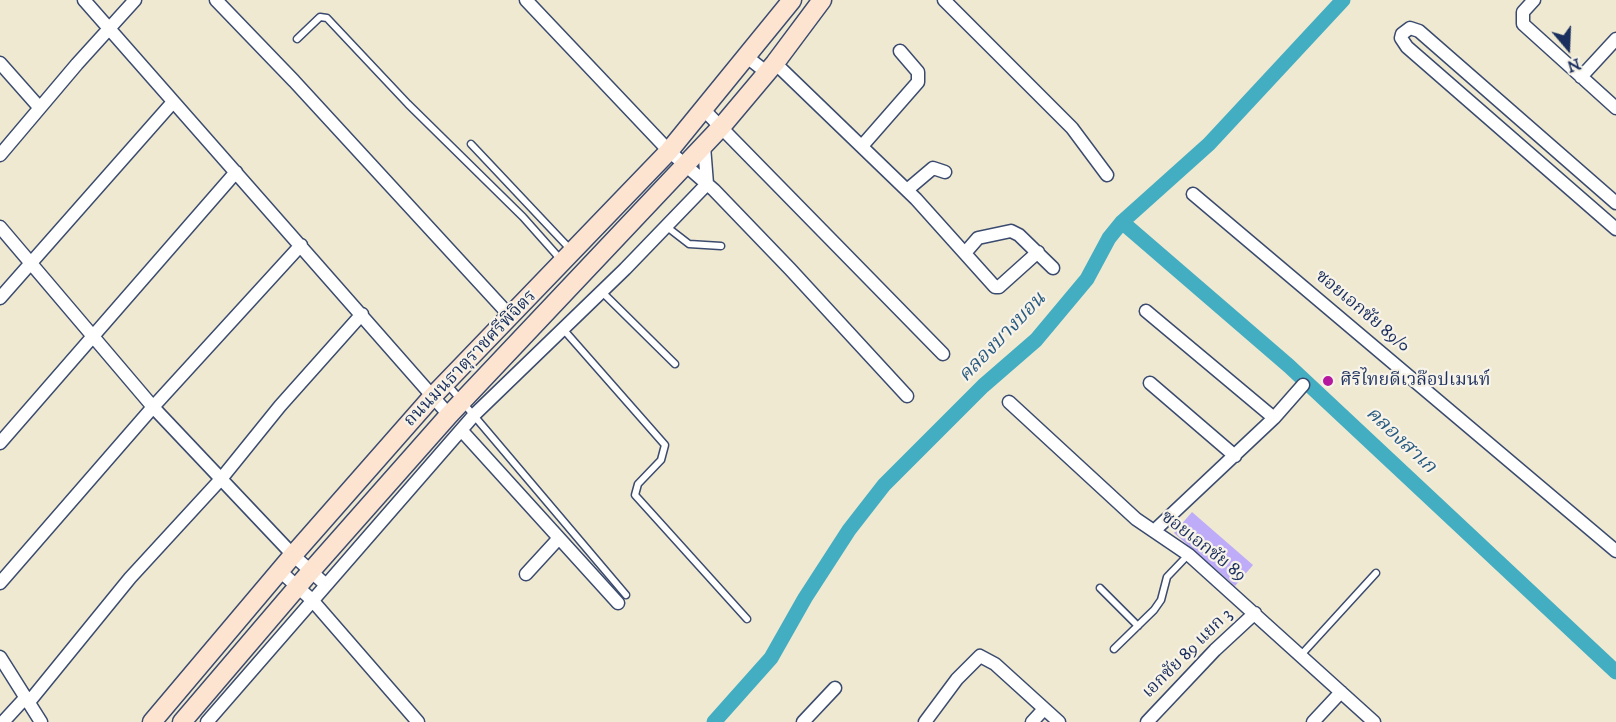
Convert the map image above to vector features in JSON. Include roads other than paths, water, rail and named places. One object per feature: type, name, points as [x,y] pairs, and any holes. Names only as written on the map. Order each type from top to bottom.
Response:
[{"type":"street","points":[[84,0],[449,415]]},
{"type":"street","points":[[0,155],[108,27],[135,0]]},
{"type":"street","points":[[216,0],[294,81],[511,317]]},
{"type":"street","points":[[526,0],[669,151],[707,184],[907,396]]},
{"type":"street","name":"ถนนมนธาตุราชศรีพิจิตร","points":[[152,722],[293,555],[432,397],[669,151],[792,0]]},
{"type":"street","name":"ถนนมนธาตุราชศรีพิจิตร","points":[[207,722],[462,431],[469,408],[722,126],[771,68],[822,0]]},
{"type":"street","points":[[944,0],[1072,128],[1107,175]]},
{"type":"street","points":[[1534,0],[1523,12],[1524,24],[1616,108]]},
{"type":"street","points":[[1616,203],[1419,31],[1410,28],[1402,34],[1401,38],[1407,47],[1616,229]]},
{"type":"street","points":[[1581,77],[1616,39]]},
{"type":"street","points":[[862,146],[918,82],[918,72],[900,51]]},
{"type":"street","points":[[747,57],[771,68],[862,146],[907,190],[997,288],[1038,252]]},
{"type":"street","points":[[0,63],[39,107]]},
{"type":"street","points":[[0,298],[173,102]]},
{"type":"street","points":[[704,110],[943,354]]},
{"type":"street","points":[[704,146],[707,184]]},
{"type":"street","points":[[907,190],[933,168],[945,172]]},
{"type":"street","points":[[0,443],[236,172]]},
{"type":"street","name":"ถนนมนธาตุราชศรีพิจิตร","points":[[182,722],[310,571],[449,415],[469,408],[562,329],[602,292],[707,184]]},
{"type":"street","name":"ซอยเอกชัย 89/0","points":[[1193,194],[1616,551]]},
{"type":"street","points":[[0,227],[153,406],[293,555],[326,585]]},
{"type":"street","points":[[965,253],[978,238],[1011,231],[1038,252],[1053,268]]},
{"type":"street","points":[[0,583],[153,406],[301,245]]},
{"type":"street","points":[[1146,311],[1274,418]]},
{"type":"street","points":[[3,722],[27,700],[130,578],[221,479],[280,406],[362,314]]},
{"type":"street","points":[[1150,383],[1235,456]]},
{"type":"street","points":[[1155,531],[1274,418],[1303,386]]},
{"type":"street","name":"ซอยเอกชัย 89","points":[[1009,402],[1136,519],[1189,555],[1374,722]]},
{"type":"street","points":[[462,431],[559,538],[622,599]]},
{"type":"street","points":[[526,574],[559,538]]},
{"type":"street","points":[[280,571],[312,600],[418,722]]},
{"type":"street","name":"เอกชัย 89 แยก 3","points":[[1147,722],[1215,650],[1255,613]]},
{"type":"street","points":[[925,722],[978,656],[995,664],[1059,722]]},
{"type":"street","points":[[0,657],[41,722]]},
{"type":"street","points":[[803,722],[835,688]]},
{"type":"street","points":[[1313,722],[1341,692]]},
{"type":"street","points":[[1032,722],[1044,709]]},
{"type":"lane","points":[[297,39],[320,17],[327,18],[408,104],[568,258]]},
{"type":"lane","points":[[471,144],[568,258]]},
{"type":"lane","points":[[667,226],[689,244],[721,246]]},
{"type":"lane","points":[[602,292],[675,364]]},
{"type":"lane","points":[[562,329],[665,445],[661,460],[638,484],[635,495],[747,619]]},
{"type":"lane","points":[[446,383],[469,408],[622,599]]},
{"type":"lane","points":[[1114,649],[1161,600],[1167,577],[1189,555]]},
{"type":"lane","points":[[1301,655],[1376,573]]},
{"type":"lane","points":[[1100,588],[1138,626]]},
{"type":"waterway","name":"คลองบางบอน","points":[[714,722],[771,658],[805,598],[849,530],[884,485],[983,386],[1036,340],[1087,279],[1109,238],[1122,222],[1209,144],[1343,0]]},
{"type":"waterway","name":"คลองสาเก","points":[[1122,222],[1289,366],[1616,672]]},
{"type":"place","name":"ศิริไทยดีเวล๊อปเมนท์","points":[[1328,381]]}]
